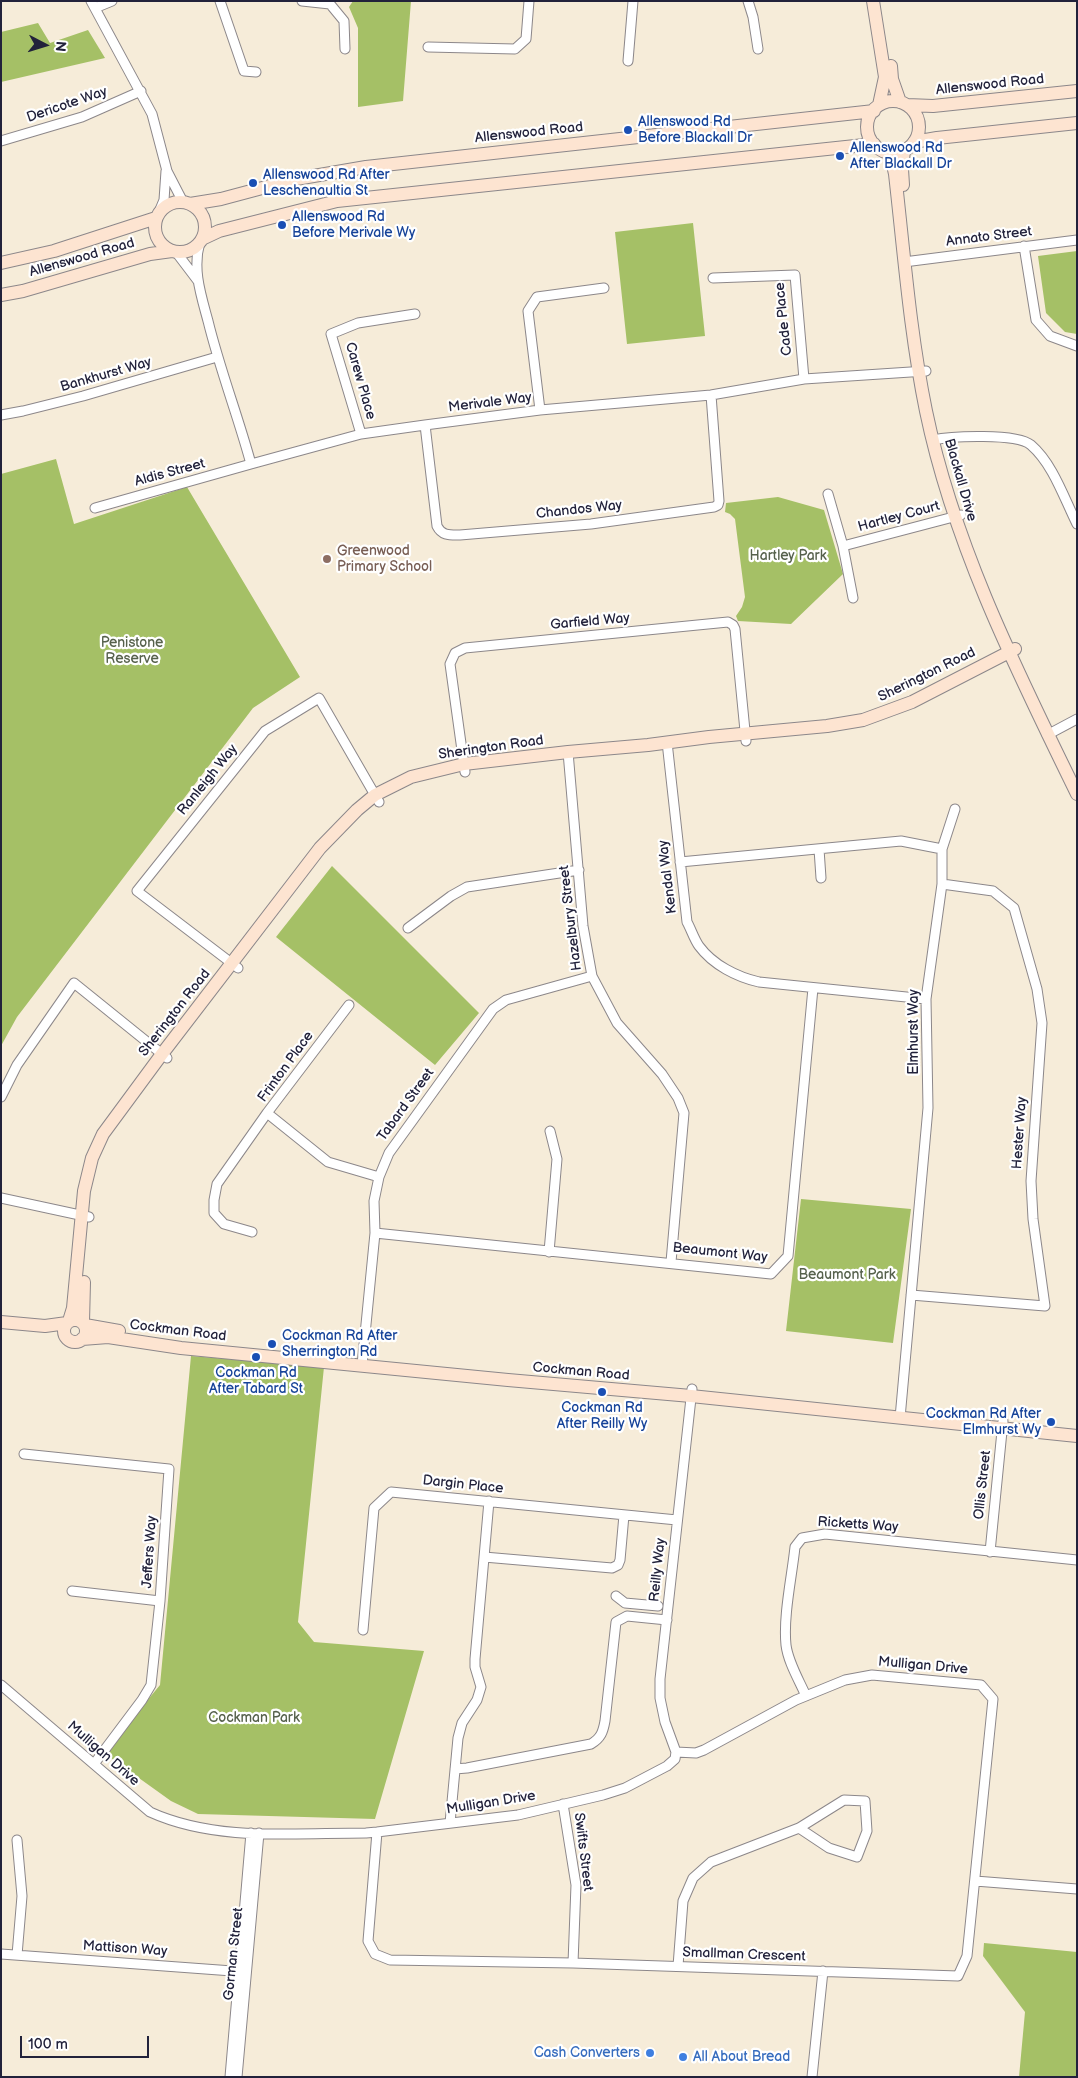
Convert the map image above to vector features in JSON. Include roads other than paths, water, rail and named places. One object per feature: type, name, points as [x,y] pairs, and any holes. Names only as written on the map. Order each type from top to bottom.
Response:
[{"type":"street","points":[[112,1],[93,5],[152,114],[166,171],[164,200],[157,215],[154,228],[158,240],[164,247],[174,252],[198,281]]},
{"type":"street","points":[[220,1],[244,71],[256,72]]},
{"type":"street","points":[[302,1],[330,4],[344,21],[345,49]]},
{"type":"street","points":[[428,47],[515,49],[526,40],[530,1]]},
{"type":"street","points":[[628,61],[633,1]]},
{"type":"street","points":[[748,1],[753,17],[758,48]]},
{"type":"street","points":[[873,1],[885,77],[877,108],[868,126],[870,137],[874,144],[883,150],[890,152],[937,138],[1077,123]]},
{"type":"street","points":[[881,1],[892,79],[904,104]]},
{"type":"street","name":"Dericote Way","points":[[1,141],[82,117],[141,91]]},
{"type":"street","name":"Allenswood Road","points":[[904,104],[933,106],[1077,91]]},
{"type":"street","points":[[877,108],[888,102],[904,104],[913,110],[918,120],[919,132],[909,146]]},
{"type":"street","name":"Allenswood Road","points":[[187,203],[215,200],[296,179],[366,167],[877,108]]},
{"type":"street","points":[[174,252],[188,251],[219,231],[338,202],[874,144]]},
{"type":"street","name":"Blackall Drive","points":[[908,261],[902,169],[909,146]]},
{"type":"street","name":"Blackall Drive","points":[[890,152],[908,261],[922,371],[936,440],[958,516],[1013,654],[1077,794]]},
{"type":"street","points":[[166,171],[187,203],[199,210],[204,219],[205,229],[197,260],[198,281],[217,357],[251,464]]},
{"type":"street","points":[[157,215],[170,204],[187,203]]},
{"type":"street","name":"Allenswood Road","points":[[1,263],[54,251],[157,215]]},
{"type":"street","name":"Annato Street","points":[[908,261],[1077,240]]},
{"type":"street","points":[[1024,246],[1036,320],[1050,336],[1077,346]]},
{"type":"street","name":"Allenswood Road","points":[[1,295],[23,291],[150,254],[174,252]]},
{"type":"street","name":"Cade Place","points":[[713,278],[795,275],[804,380]]},
{"type":"street","points":[[540,410],[528,312],[537,297],[604,288]]},
{"type":"street","name":"Carew Place","points":[[361,434],[331,334],[358,324],[415,314]]},
{"type":"street","name":"Bankhurst Way","points":[[1,415],[83,396],[217,357]]},
{"type":"street","name":"Merivale Way","points":[[251,464],[361,434],[425,425],[540,410],[710,395],[804,380],[922,371]]},
{"type":"street","name":"Chandos Way","points":[[425,425],[437,526],[440,532],[460,535],[591,524],[718,505],[710,395]]},
{"type":"street","points":[[936,440],[988,437],[1011,439],[1029,444],[1047,463],[1077,524]]},
{"type":"street","name":"Aldis Street","points":[[95,508],[251,464]]},
{"type":"street","name":"Hartley Court","points":[[828,494],[843,546],[853,598]]},
{"type":"street","name":"Hartley Court","points":[[843,546],[958,516]]},
{"type":"street","name":"Garfield Way","points":[[465,768],[450,664],[456,653],[465,648],[728,622],[735,629],[746,738]]},
{"type":"street","name":"Sherington Road","points":[[76,1323],[73,1308],[85,1216],[88,1174],[98,1144],[114,1118],[235,966],[320,848],[351,815],[411,777],[465,768],[568,756],[746,738],[846,724],[879,716],[1013,654]]},
{"type":"street","name":"Ranleigh Way","points":[[235,966],[137,891],[266,731],[319,698],[377,799]]},
{"type":"street","points":[[1050,733],[1077,719]]},
{"type":"street","name":"Blackall Drive","points":[[1050,733],[1077,778]]},
{"type":"street","name":"Kendal Way","points":[[667,747],[687,922],[699,946],[717,964],[745,978],[813,988],[926,999]]},
{"type":"street","name":"Hazelbury Street","points":[[568,756],[584,926],[592,976],[617,1023],[662,1074],[678,1098],[684,1112],[671,1262]]},
{"type":"street","points":[[680,862],[901,842],[942,849],[955,809]]},
{"type":"street","points":[[819,849],[822,878]]},
{"type":"street","name":"Elmhurst Way","points":[[900,1415],[928,1108],[926,999],[942,884],[942,849]]},
{"type":"street","points":[[408,928],[451,896],[467,887],[579,870]]},
{"type":"street","name":"Hester Way","points":[[911,1295],[1045,1306],[1033,1220],[1031,1181],[1042,1024],[1036,989],[1014,908],[993,891],[942,884]]},
{"type":"street","name":"Tabard Street","points":[[363,1361],[375,1233],[374,1201],[379,1177],[389,1153],[493,1009],[506,1000],[592,976]]},
{"type":"street","points":[[1,1097],[17,1065],[74,983],[165,1056]]},
{"type":"street","name":"Beaumont Way","points":[[375,1233],[549,1252],[671,1262],[771,1274],[788,1256],[813,988]]},
{"type":"street","name":"Frinton Place","points":[[349,1005],[267,1113],[328,1162],[379,1177]]},
{"type":"street","points":[[252,1232],[224,1224],[214,1213],[214,1200],[217,1184],[267,1113]]},
{"type":"street","points":[[549,1252],[557,1159],[550,1130]]},
{"type":"street","points":[[1,1198],[85,1216]]},
{"type":"street","name":"Cockman Road","points":[[1,1322],[46,1326],[76,1323],[181,1340],[508,1380],[692,1393],[1003,1425],[1077,1436]]},
{"type":"street","points":[[1,1329],[66,1337],[74,1342],[82,1339],[86,1333],[76,1323],[64,1330],[66,1337]]},
{"type":"street","name":"Cockman Road","points":[[82,1339],[108,1337],[181,1348],[363,1361]]},
{"type":"street","name":"Reilly Way","points":[[676,1752],[665,1722],[660,1698],[660,1679],[692,1393]]},
{"type":"street","name":"Cockman Road","points":[[1003,1425],[1077,1428]]},
{"type":"street","name":"Ollis Street","points":[[990,1552],[1003,1425]]},
{"type":"street","name":"Jeffers Way","points":[[24,1454],[169,1469],[160,1601],[151,1685],[94,1764]]},
{"type":"street","name":"Dargin Place","points":[[363,1630],[374,1508],[391,1492],[677,1520]]},
{"type":"street","points":[[450,1823],[458,1738],[462,1723],[477,1700],[481,1687],[475,1667],[475,1659],[489,1501]]},
{"type":"street","points":[[484,1557],[612,1568],[618,1565],[620,1560],[624,1515]]},
{"type":"street","name":"Ricketts Way","points":[[806,1696],[791,1663],[786,1645],[786,1625],[795,1547],[802,1538],[825,1534],[1077,1560]]},
{"type":"street","points":[[72,1591],[160,1601]]},
{"type":"street","points":[[616,1596],[625,1603],[658,1606]]},
{"type":"street","points":[[455,1769],[591,1744],[597,1740],[602,1732],[605,1721],[616,1622],[627,1616],[667,1620]]},
{"type":"street","name":"Mulligan Drive","points":[[1,1685],[150,1812],[170,1822],[192,1828],[255,1833],[377,1832],[518,1815],[603,1795],[625,1788],[667,1766],[675,1760],[676,1752],[696,1753],[704,1750],[806,1696],[846,1680],[872,1675],[981,1684],[993,1699]]},
{"type":"street","name":"Smallman Crescent","points":[[377,1832],[368,1941],[374,1954],[390,1960],[573,1963],[958,1976],[967,1956],[993,1699]]},
{"type":"street","points":[[678,1966],[683,1901],[693,1878],[711,1862],[799,1828],[844,1800],[865,1801],[867,1831],[857,1857],[829,1848],[799,1828]]},
{"type":"street","name":"Swifts Street","points":[[563,1804],[576,1885],[573,1963]]},
{"type":"street","name":"Gorman Street","points":[[237,2077],[243,1972],[255,1833]]},
{"type":"street","points":[[17,1840],[22,1896],[17,1955]]},
{"type":"street","points":[[975,1881],[1077,1889]]},
{"type":"street","name":"Mattison Way","points":[[1,1954],[243,1972]]},
{"type":"street","points":[[812,2077],[823,1971]]},
{"type":"street","name":"Gorman Street","points":[[230,2077],[243,1972]]},
{"type":"place","name":"Allenswood Rd Before Blackall Dr","points":[[628,130]]},
{"type":"place","name":"Allenswood Rd After Blackall Dr","points":[[840,156]]},
{"type":"place","name":"Allenswood Rd After Leschenaultia St","points":[[253,183]]},
{"type":"place","name":"Allenswood Rd Before Merivale Wy","points":[[282,225]]},
{"type":"place","name":"Greenwood Primary School","points":[[327,559]]},
{"type":"place","name":"Cockman Rd After Sherrington Rd","points":[[272,1344]]},
{"type":"place","name":"Cockman Rd After Tabard St","points":[[256,1357]]},
{"type":"place","name":"Cockman Rd After Reilly Wy","points":[[602,1392]]},
{"type":"place","name":"Cockman Rd After Elmhurst Wy","points":[[1051,1422]]},
{"type":"place","name":"Cash Converters","points":[[650,2053]]},
{"type":"place","name":"All About Bread","points":[[683,2057]]},
{"type":"park label","name":"Hartley Park","points":[[788,556]]},
{"type":"park label","name":"Penistone Reserve","points":[[132,652]]},
{"type":"park label","name":"Beaumont Park","points":[[847,1275]]},
{"type":"park label","name":"Cockman Park","points":[[254,1718]]}]
